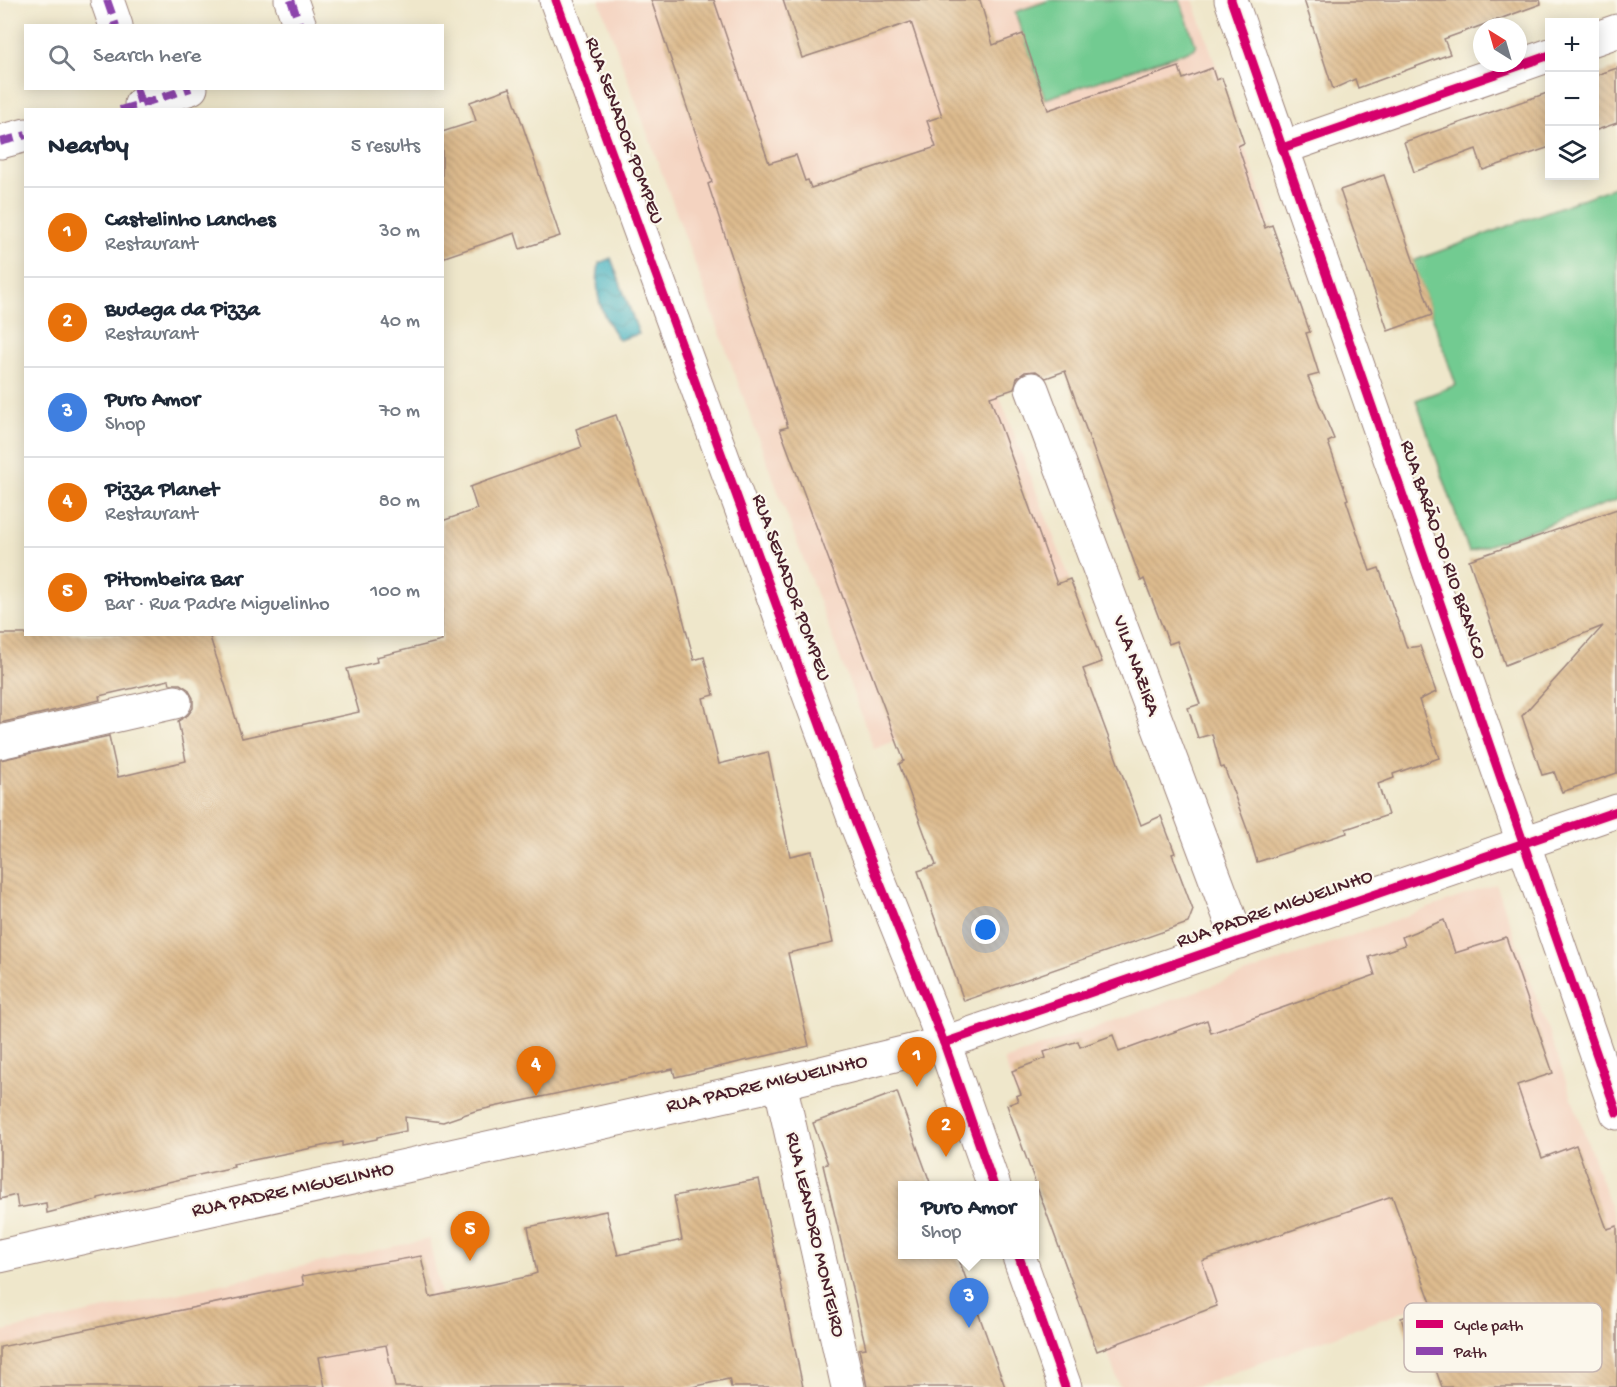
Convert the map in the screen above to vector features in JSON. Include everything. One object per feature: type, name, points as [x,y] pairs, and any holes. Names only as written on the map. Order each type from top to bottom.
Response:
[{"type":"street","points":[[107,0],[115,24]]},
{"type":"street","points":[[291,0],[299,24]]},
{"type":"street","name":"RUA SENADOR POMPEU","points":[[556,0],[855,821],[944,1043],[993,1181]]},
{"type":"street","name":"RUA BARÃO DO RIO BRANCO","points":[[1231,0],[1617,1113]]},
{"type":"street","points":[[1599,37],[1617,31]]},
{"type":"street","points":[[1282,148],[1545,57]]},
{"type":"street","points":[[132,101],[182,90]]},
{"type":"street","points":[[0,141],[24,135]]},
{"type":"street","name":"VILA NAZIRA","points":[[1032,389],[1239,942]]},
{"type":"street","points":[[0,742],[175,702]]},
{"type":"street","name":"RUA PADRE MIGUELINHO","points":[[0,1256],[780,1083],[944,1043],[1617,811]]},
{"type":"street","name":"RUA LEANDRO MONTEIRO","points":[[780,1083],[848,1387]]},
{"type":"street","points":[[1020,1259],[1065,1387]]},
{"type":"shaded area","points":[[599,0],[1193,0],[1271,223],[1152,262],[1174,331],[997,390],[1102,662],[874,749]]},
{"type":"shaded area","points":[[1496,884],[1617,1225],[1617,1235],[1427,1303],[1404,1303],[1404,1311],[1193,1387],[1120,1387],[1004,1060]]},
{"type":"shaded area","points":[[429,1239],[461,1387],[0,1387],[0,1332]]},
{"type":"green space","points":[[1050,0],[1180,0],[1196,46],[1194,49],[1045,99],[1015,12]]},
{"type":"green space","points":[[1617,186],[1617,500],[1469,552],[1416,400],[1456,385],[1413,261]]},
{"type":"water","points":[[611,258],[639,334],[619,340],[603,312],[597,285],[599,263]]},
{"type":"building","points":[[651,0],[714,0],[769,163],[796,155],[805,181],[808,180],[811,188],[936,147],[927,121],[942,116],[911,22],[802,58],[783,0],[980,0],[993,45],[1023,34],[1048,110],[1179,67],[1183,79],[1212,68],[1216,80],[1222,78],[1244,143],[1238,146],[1265,228],[1272,225],[1310,332],[1306,333],[1319,374],[1308,377],[1334,439],[1328,442],[1370,571],[1379,568],[1407,648],[1420,646],[1436,692],[1419,700],[1439,758],[1393,774],[1394,778],[1378,784],[1388,815],[1346,829],[1347,833],[1257,862],[1224,767],[1221,768],[1212,734],[1198,738],[1188,708],[1200,704],[1177,641],[1169,644],[1144,579],[1141,581],[1065,371],[1046,378],[1036,371],[1025,372],[1017,378],[1014,389],[990,397],[1057,584],[1070,579],[1102,662],[1083,669],[1141,825],[1161,816],[1175,853],[1172,854],[1193,910],[1188,923],[964,1001],[918,871],[936,865],[899,764],[904,761],[780,429],[788,427],[708,184],[712,182]]},
{"type":"building","points":[[1304,0],[1540,0],[1541,4],[1502,18],[1473,18],[1473,29],[1444,39],[1450,54],[1358,88],[1355,79],[1333,89]]},
{"type":"building","points":[[1617,68],[1617,123],[1599,129],[1599,126],[1599,74]]},
{"type":"building","points":[[510,88],[560,236],[520,249],[515,233],[444,257],[444,131],[476,121],[470,102]]},
{"type":"building","points":[[1545,94],[1545,149],[1483,170],[1476,149],[1414,172],[1404,142]]},
{"type":"building","points":[[1384,175],[1432,315],[1388,331],[1340,190]]},
{"type":"building","points":[[616,415],[671,573],[694,660],[704,657],[714,695],[703,698],[719,764],[768,752],[790,856],[812,851],[833,943],[788,953],[809,1046],[675,1077],[673,1069],[475,1111],[443,1122],[405,1117],[406,1131],[377,1137],[377,1139],[342,1146],[342,1142],[233,1164],[234,1167],[98,1198],[98,1200],[47,1213],[46,1203],[18,1208],[16,1195],[0,1199],[0,760],[109,736],[118,777],[186,761],[178,721],[188,715],[193,708],[193,698],[188,689],[180,684],[170,684],[169,680],[99,696],[100,700],[0,723],[0,634],[210,636],[242,738],[359,712],[347,669],[377,662],[376,657],[442,641],[442,636],[444,636],[444,520],[477,509],[470,487],[582,447],[576,429]]},
{"type":"building","points":[[1617,509],[1617,773],[1562,792],[1554,772],[1542,775],[1522,716],[1603,626],[1505,665],[1469,560]]},
{"type":"building","points":[[1444,920],[1455,953],[1506,937],[1553,1073],[1517,1085],[1542,1158],[1576,1145],[1607,1229],[1617,1226],[1617,1387],[1442,1387],[1437,1372],[1602,1372],[1602,1303],[1431,1303],[1392,1196],[1202,1261],[1217,1306],[1097,1351],[1039,1192],[1039,1181],[1035,1181],[1007,1105],[1018,1101],[1016,1096],[1021,1094],[1012,1071],[1046,1058],[1044,1052],[1078,1041],[1080,1047],[1113,1035],[1119,1052],[1207,1020],[1211,1033],[1375,975],[1369,957],[1405,945],[1402,937]]},
{"type":"building","points":[[897,1092],[930,1181],[898,1181],[898,1259],[959,1259],[1005,1387],[867,1387],[859,1349],[866,1348],[823,1165],[828,1164],[813,1123]]},
{"type":"building","points":[[759,1179],[803,1387],[731,1387],[729,1379],[692,1387],[395,1387],[386,1345],[319,1357],[325,1387],[0,1387],[0,1347],[304,1285],[302,1276],[421,1256],[430,1297],[531,1276],[537,1273],[528,1227],[606,1211],[618,1255],[682,1240],[674,1196]]},
{"type":"marked path","points":[[107,0],[115,24]]},
{"type":"marked path","points":[[291,0],[299,24]]},
{"type":"marked path","points":[[127,108],[141,104],[137,90]]},
{"type":"marked path","points":[[141,104],[185,90]]},
{"type":"marked path","points":[[0,142],[24,136]]},
{"type":"cycle path","points":[[556,0],[855,821],[944,1043],[992,1181]]},
{"type":"cycle path","points":[[1231,0],[1617,1113]]},
{"type":"cycle path","points":[[1282,148],[1545,57]]},
{"type":"cycle path","points":[[944,1043],[1617,811]]},
{"type":"cycle path","points":[[1020,1259],[1065,1387]]},
{"type":"place","name":"Castelinho Lanches","points":[[917,1087]]},
{"type":"place","name":"Pizza Planet","points":[[536,1096]]},
{"type":"place","name":"Budega da Pizza","points":[[946,1157]]},
{"type":"place","name":"Pitombeira Bar","points":[[470,1261]]},
{"type":"place","name":"Puro Amor","points":[[969,1328]]}]
